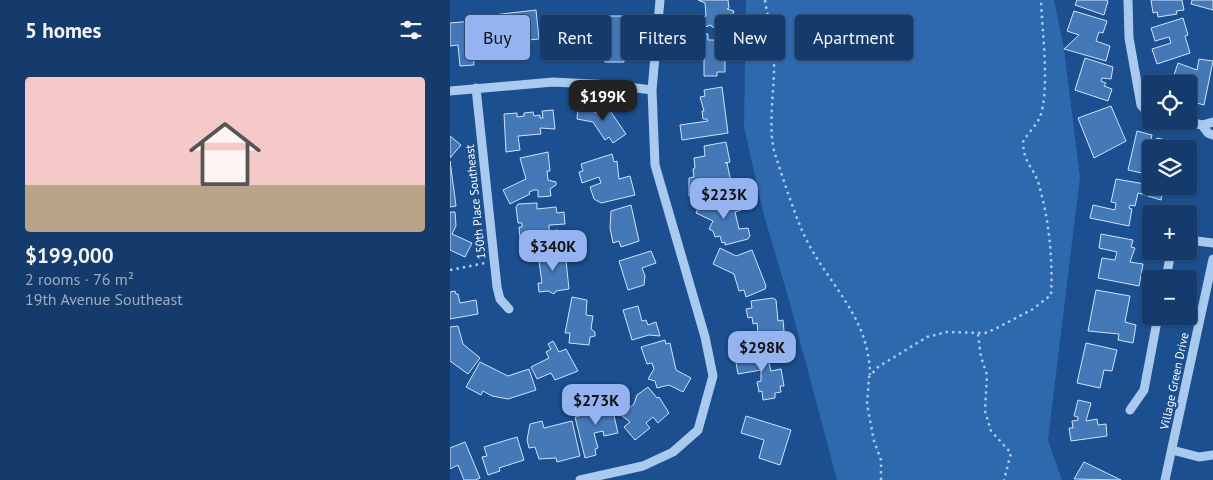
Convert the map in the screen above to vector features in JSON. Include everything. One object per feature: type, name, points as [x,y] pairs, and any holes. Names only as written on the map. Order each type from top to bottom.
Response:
[{"type":"street","points":[[580,480],[643,466],[673,452],[698,430],[713,376],[705,337],[656,165],[652,90],[660,0]]},
{"type":"street","points":[[1128,0],[1129,38],[1142,106]]},
{"type":"street","points":[[450,91],[553,82],[612,85],[652,90]]},
{"type":"street","name":"150th Place Southeast","points":[[476,88],[498,293],[509,309]]},
{"type":"street","points":[[1202,126],[1213,122]]},
{"type":"street","points":[[1197,125],[1202,126],[1208,133],[1213,135]]},
{"type":"street","points":[[1197,241],[1213,243]]},
{"type":"street","name":"Village Green Drive","points":[[1165,480],[1213,259]]},
{"type":"street","points":[[1130,410],[1144,390],[1156,325]]},
{"type":"street","points":[[1172,450],[1199,458],[1213,455]]},
{"type":"path","points":[[766,0],[774,59],[774,104],[771,135],[775,153],[805,236],[834,285],[848,302],[856,318],[869,355],[870,377],[866,389],[867,404],[874,441],[882,460],[881,480]]},
{"type":"path","points":[[870,377],[891,358],[927,337],[947,332],[978,334],[995,329],[1033,309],[1051,295],[1052,275],[1046,218],[1037,177],[1027,164],[1023,142],[1040,118],[1042,108],[1044,72],[1041,0]]},
{"type":"path","points":[[450,270],[494,261]]},
{"type":"path","points":[[978,334],[981,357],[987,375],[985,411],[991,431],[1010,453],[1004,480]]},
{"type":"shaded area","points":[[746,0],[1054,0],[1064,49],[1080,177],[1048,440],[1062,480],[837,480],[789,300],[763,212],[744,127],[745,60],[785,60],[785,15],[746,15]]},
{"type":"building","points":[[698,0],[728,0],[729,8],[727,9],[734,11],[732,15],[715,15],[715,27],[711,25],[705,27],[705,3]]},
{"type":"building","points":[[1077,0],[1108,1],[1104,15],[1075,5]]},
{"type":"building","points":[[1151,0],[1182,0],[1184,10],[1176,11],[1177,14],[1158,17],[1157,12],[1153,13]]},
{"type":"building","points":[[1192,0],[1213,0],[1213,10],[1191,4]]},
{"type":"building","points":[[536,10],[539,39],[530,40],[530,15],[493,15]]},
{"type":"building","points":[[1074,11],[1107,21],[1103,33],[1099,32],[1096,41],[1110,46],[1106,61],[1064,49],[1079,35],[1067,31]]},
{"type":"building","points":[[611,16],[621,16],[621,60],[624,60],[624,62],[605,62],[605,60],[611,60]]},
{"type":"building","points":[[1183,18],[1188,35],[1185,36],[1190,53],[1157,64],[1152,49],[1171,43],[1169,37],[1155,41],[1151,28]]},
{"type":"building","points":[[465,22],[465,60],[474,60],[474,65],[460,66],[458,45],[450,46],[450,23]]},
{"type":"building","points":[[705,34],[708,34],[708,40],[715,40],[715,60],[725,60],[725,72],[717,72],[717,76],[704,76]]},
{"type":"building","points":[[1085,58],[1113,67],[1111,79],[1102,78],[1101,81],[1106,83],[1104,86],[1112,89],[1108,101],[1075,90]]},
{"type":"building","points":[[1199,59],[1213,61],[1204,105],[1197,103],[1197,75],[1174,75],[1178,63],[1197,70]]},
{"type":"building","points":[[722,87],[728,133],[682,140],[680,125],[708,121],[703,119],[702,111],[704,111],[700,97],[705,96],[704,90]]},
{"type":"building","points":[[606,105],[626,134],[613,143],[609,137],[605,140],[593,122],[577,119],[578,107],[595,110],[595,113]]},
{"type":"building","points":[[1111,106],[1126,141],[1094,158],[1078,118]]},
{"type":"building","points":[[553,110],[555,129],[540,128],[541,134],[518,136],[520,150],[506,152],[504,114],[517,113],[517,117],[524,116],[524,113],[533,112],[534,116],[540,115],[540,118],[543,118],[542,111]]},
{"type":"building","points":[[1137,131],[1152,135],[1151,140],[1142,140],[1142,173],[1128,170]]},
{"type":"building","points":[[450,136],[461,145],[450,158]]},
{"type":"building","points":[[726,142],[730,162],[725,163],[727,163],[732,187],[718,190],[717,185],[707,187],[707,192],[689,196],[689,178],[694,177],[694,158],[705,156],[704,146]]},
{"type":"building","points":[[548,152],[550,171],[547,171],[548,180],[556,182],[556,185],[550,189],[551,196],[538,197],[538,190],[534,190],[510,204],[503,190],[526,179],[520,158]]},
{"type":"building","points":[[612,154],[614,162],[617,161],[619,179],[630,176],[635,195],[601,203],[594,199],[590,187],[601,183],[599,177],[582,183],[579,172],[583,171],[581,164]]},
{"type":"building","points":[[450,161],[456,206],[450,207]]},
{"type":"building","points":[[1116,179],[1142,183],[1142,194],[1138,193],[1135,206],[1130,205],[1129,208],[1132,209],[1129,226],[1090,218],[1093,205],[1115,210],[1116,203],[1111,202]]},
{"type":"building","points":[[732,195],[735,204],[740,203],[741,210],[735,212],[739,229],[748,228],[750,236],[748,239],[725,245],[725,242],[722,243],[720,236],[715,237],[713,231],[709,229],[713,221],[696,213],[702,200],[711,204],[711,201]]},
{"type":"building","points":[[1145,195],[1162,195],[1161,200]]},
{"type":"building","points":[[537,203],[537,209],[556,207],[557,213],[564,212],[565,224],[549,225],[549,231],[558,230],[558,237],[550,238],[551,247],[521,251],[519,227],[522,227],[522,223],[518,223],[516,207],[518,204]]},
{"type":"building","points":[[631,205],[639,241],[621,247],[619,241],[613,243],[610,228],[611,211]]},
{"type":"building","points":[[450,212],[455,212],[456,226],[452,234],[472,243],[465,257],[450,250]]},
{"type":"building","points":[[1101,234],[1133,240],[1131,247],[1135,248],[1130,262],[1143,264],[1139,286],[1098,278],[1102,258],[1115,260],[1117,252],[1099,248]]},
{"type":"building","points":[[720,248],[736,256],[752,250],[766,286],[765,289],[746,297],[744,290],[739,291],[734,274],[713,264]]},
{"type":"building","points":[[565,251],[569,289],[556,291],[554,294],[548,291],[539,292],[538,283],[542,283],[538,254]]},
{"type":"building","points":[[651,251],[656,263],[642,268],[645,276],[644,285],[628,290],[619,261]]},
{"type":"building","points":[[1096,290],[1130,296],[1125,322],[1136,325],[1133,343],[1118,340],[1119,334],[1088,331]]},
{"type":"building","points":[[455,291],[458,294],[460,303],[476,300],[478,314],[450,319],[450,292]]},
{"type":"building","points":[[572,297],[587,300],[586,315],[593,316],[591,329],[595,332],[595,336],[590,337],[589,345],[569,343],[570,333],[565,333]]},
{"type":"building","points":[[773,298],[776,300],[778,321],[783,320],[784,331],[778,332],[780,345],[740,351],[738,336],[758,333],[757,323],[753,324],[752,317],[748,318],[746,309],[752,308],[751,301]]},
{"type":"building","points":[[638,306],[642,321],[646,320],[648,325],[656,322],[660,336],[649,335],[632,340],[623,310]]},
{"type":"building","points":[[458,326],[463,344],[480,358],[468,374],[450,361],[450,327]]},
{"type":"building","points":[[665,340],[666,344],[670,343],[676,370],[691,378],[683,392],[669,385],[657,388],[655,381],[648,379],[654,369],[652,363],[647,364],[641,347]]},
{"type":"building","points":[[553,341],[559,352],[566,349],[578,371],[555,380],[551,373],[537,379],[531,367],[549,358],[546,352],[551,349],[548,344]]},
{"type":"building","points":[[1086,343],[1117,350],[1112,371],[1104,370],[1100,388],[1077,383]]},
{"type":"building","points":[[766,352],[771,371],[781,369],[784,386],[780,386],[781,392],[775,393],[775,398],[763,400],[762,391],[759,392],[757,382],[761,381],[761,370],[738,374],[735,357]]},
{"type":"building","points":[[480,362],[508,376],[529,369],[536,390],[508,399],[492,396],[483,391],[481,395],[466,387]]},
{"type":"building","points":[[648,387],[657,398],[659,397],[669,413],[658,423],[653,417],[646,423],[650,428],[635,440],[624,427],[630,422],[621,415],[634,404],[637,395]]},
{"type":"building","points":[[605,399],[606,404],[611,403],[618,433],[604,436],[603,431],[594,433],[598,448],[595,449],[596,455],[585,458],[575,417],[597,411],[595,401]]},
{"type":"building","points":[[1078,400],[1091,403],[1086,421],[1097,419],[1098,425],[1106,424],[1107,436],[1071,441],[1069,428],[1073,428],[1072,421],[1078,420],[1078,417],[1074,416]]},
{"type":"building","points":[[746,416],[791,430],[780,465],[759,458],[764,440],[741,433]]},
{"type":"building","points":[[542,421],[544,428],[572,421],[580,456],[557,462],[556,458],[539,459],[535,447],[529,448],[527,440],[530,424]]},
{"type":"building","points":[[517,437],[524,460],[499,468],[500,471],[488,475],[482,457],[487,456],[484,447]]},
{"type":"building","points":[[465,442],[480,478],[475,480],[464,480],[458,465],[450,469],[450,448]]},
{"type":"building","points":[[1084,462],[1121,480],[1074,479]]}]
